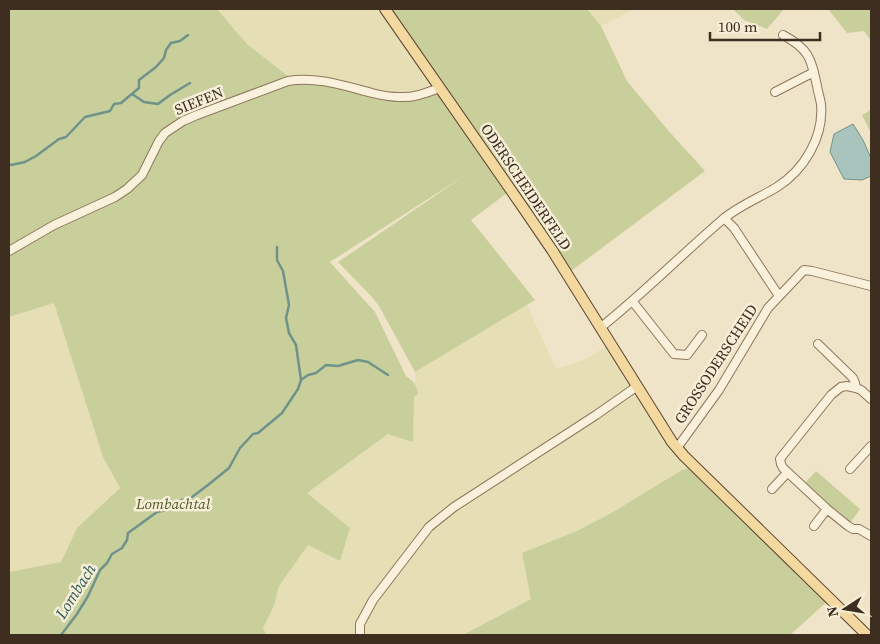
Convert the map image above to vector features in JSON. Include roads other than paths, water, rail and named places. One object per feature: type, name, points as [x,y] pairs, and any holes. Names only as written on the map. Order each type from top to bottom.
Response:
[{"type":"main road","name":"ODERSCHEIDERFELD","points":[[385,9],[524,209],[567,274],[636,387],[677,448],[867,635]]},
{"type":"street","points":[[600,328],[633,302],[724,218],[790,179],[804,162],[816,140],[820,123],[821,105],[814,72],[807,53],[798,43],[783,35]]},
{"type":"street","points":[[775,92],[814,72]]},
{"type":"street","name":"SIEFEN","points":[[9,251],[54,225],[115,197],[127,189],[142,174],[165,133],[183,121],[198,115],[297,80],[335,84],[397,97],[411,97],[440,88]]},
{"type":"street","points":[[724,218],[734,228],[779,296]]},
{"type":"street","name":"GROSSODERSCHEID","points":[[677,448],[719,390],[768,308],[804,270],[871,286]]},
{"type":"street","name":"GROSSODERSCHEID","points":[[633,302],[674,354],[688,355],[702,334]]},
{"type":"street","points":[[818,344],[853,378],[856,388]]},
{"type":"street","points":[[871,399],[861,390],[847,386],[841,387],[831,395],[780,459],[780,464],[787,473],[827,510],[853,529],[859,528],[871,536]]},
{"type":"street","points":[[360,635],[360,624],[373,600],[423,533],[434,522],[636,387]]},
{"type":"street","points":[[850,470],[871,446]]},
{"type":"street","points":[[772,489],[787,473]]},
{"type":"street","points":[[814,526],[827,510]]},
{"type":"water","points":[[853,124],[871,158],[871,176],[862,180],[844,179],[830,152],[834,134]]},
{"type":"waterway","points":[[9,164],[25,162],[36,156],[59,139],[66,137],[85,117],[110,111],[114,104],[121,103],[139,88],[139,80],[164,58],[166,50],[171,43],[180,41],[188,35]]},
{"type":"waterway","points":[[132,94],[144,102],[158,104],[190,83]]},
{"type":"waterway","name":"Lombach","points":[[61,635],[88,596],[100,570],[112,554],[122,548],[127,540],[128,533],[157,512],[170,509],[179,501],[192,497],[229,468],[240,448],[253,434],[258,433],[282,413],[298,389],[301,380],[296,345],[289,333],[286,318],[289,305],[283,271],[277,260],[277,247]]},
{"type":"waterway","points":[[301,380],[308,375],[316,373],[326,365],[338,366],[358,360],[368,362],[388,375]]},
{"type":"park label","name":"Lombachtal","points":[[173,504]]}]
